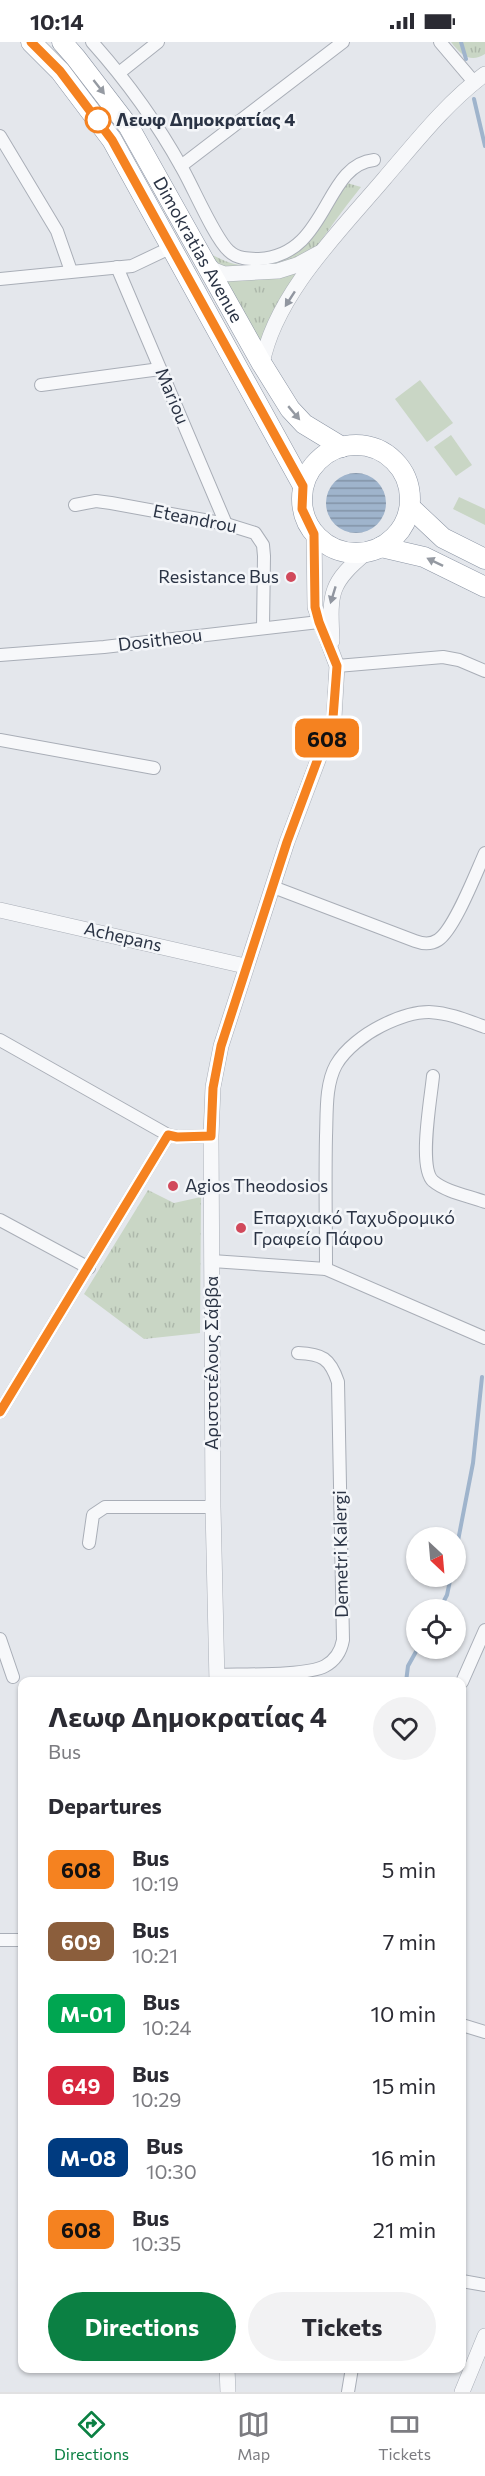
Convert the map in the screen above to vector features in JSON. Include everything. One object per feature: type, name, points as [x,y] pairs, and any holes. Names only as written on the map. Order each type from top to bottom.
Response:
[{"type":"highway","name":"Dimokratias Avenue","points":[[31,42],[60,71],[112,140],[303,486]]},
{"type":"highway","name":"Dimokratias Avenue","points":[[62,42],[129,127],[262,364],[290,409],[304,424],[342,447]]},
{"type":"highway","points":[[374,550],[395,537],[405,523],[410,507],[410,489],[403,472],[392,458],[377,449],[360,445],[342,447],[329,452],[317,461],[303,486],[302,509],[314,534],[329,547],[347,553],[374,550],[424,557],[485,587]]},
{"type":"highway","points":[[410,507],[443,538],[485,558]]},
{"type":"street","points":[[92,42],[119,73],[181,166],[222,244],[236,256],[256,259],[280,254],[302,241],[311,232],[347,173],[364,161],[374,160]]},
{"type":"street","points":[[119,73],[158,42]]},
{"type":"street","points":[[181,166],[344,42]]},
{"type":"street","points":[[262,364],[267,341],[276,322],[323,250],[442,111],[480,78],[440,42]]},
{"type":"street","points":[[0,136],[57,231],[72,271]]},
{"type":"street","points":[[0,279],[142,263],[172,247]]},
{"type":"street","points":[[205,261],[214,270],[224,274],[266,272],[293,267],[323,250]]},
{"type":"street","name":"Mariou","points":[[117,267],[226,524]]},
{"type":"street","points":[[41,385],[160,369]]},
{"type":"street","name":"Eteandrou","points":[[75,505],[84,502],[104,502],[250,530],[259,537],[263,545],[263,627]]},
{"type":"street","points":[[314,534],[314,591],[319,622],[337,666],[443,657],[459,660],[485,671]]},
{"type":"street","points":[[332,650],[330,601],[337,582],[349,566],[374,550]]},
{"type":"street","name":"Dositheou","points":[[1,659],[319,622]]},
{"type":"street","name":"Αριστοτέλους Σάββα","points":[[217,1677],[213,1507],[211,1136],[213,1088],[221,1046],[245,966],[287,842],[333,718],[337,666]]},
{"type":"street","points":[[0,740],[154,768]]},
{"type":"street","points":[[273,887],[415,941],[429,944],[441,938],[447,931],[485,853]]},
{"type":"street","name":"Achepans","points":[[0,910],[245,966]]},
{"type":"street","points":[[326,1269],[328,1094],[336,1065],[353,1046],[373,1030],[396,1018],[419,1012],[437,1012],[485,1027]]},
{"type":"street","points":[[0,1040],[168,1135],[211,1136]]},
{"type":"street","points":[[433,1076],[425,1160],[429,1176],[440,1185],[485,1202]]},
{"type":"street","points":[[2,1405],[89,1268],[168,1135]]},
{"type":"street","points":[[0,1220],[89,1268]]},
{"type":"street","points":[[212,1261],[326,1269],[485,1336]]},
{"type":"street","name":"Demetri Kalergi","points":[[230,1677],[309,1671],[326,1666],[341,1649],[343,1628],[338,1382],[324,1358],[316,1354],[298,1353]]},
{"type":"street","points":[[89,1543],[93,1515],[105,1507],[213,1507]]},
{"type":"street","points":[[464,1677],[485,1630]]},
{"type":"street","points":[[0,1639],[13,1677]]},
{"type":"street","points":[[0,1940],[18,1940]]},
{"type":"street","points":[[466,2026],[485,2032]]},
{"type":"street","points":[[466,2282],[485,2285]]},
{"type":"street","points":[[462,2392],[485,2336]]},
{"type":"street","points":[[227,2373],[228,2392]]},
{"type":"street","points":[[348,2392],[351,2373]]},
{"type":"green space","points":[[451,42],[485,42],[485,54],[470,58],[462,54]]},
{"type":"green space","points":[[347,183],[361,187],[306,263],[260,344],[204,250],[223,260],[240,265],[278,260]]},
{"type":"green space","points":[[420,380],[453,423],[427,442],[395,399]]},
{"type":"green space","points":[[451,435],[472,465],[456,476],[434,447]]},
{"type":"green space","points":[[459,497],[485,509],[485,525],[453,509]]},
{"type":"green space","points":[[148,1190],[174,1203],[201,1197],[200,1333],[144,1339],[84,1294]]},
{"type":"water","points":[[350,473],[362,473],[373,478],[381,486],[386,503],[384,515],[373,528],[362,533],[350,533],[339,528],[331,520],[326,509],[326,497],[331,486],[339,478]]},
{"type":"waterway","points":[[461,42],[466,59]]},
{"type":"waterway","points":[[474,99],[485,146]]},
{"type":"waterway","points":[[461,1527],[473,1463],[482,1377]]},
{"type":"waterway","points":[[445,1599],[449,1587]]},
{"type":"waterway","points":[[407,1677],[412,1659]]},
{"type":"bus line","name":"608","points":[[0,1412],[168,1135],[211,1136],[213,1088],[221,1046],[287,842],[322,753],[333,718],[337,666],[315,607],[314,534],[302,509],[303,486],[112,140],[60,71],[31,42]]},
{"type":"place","name":"Λεωφ Δημοκρατίας 4","points":[[98,120]]},
{"type":"place","name":"Resistance Bus","points":[[291,577]]},
{"type":"place","name":"Agios Theodosios","points":[[173,1186]]},
{"type":"place","name":"Επαρχιακό Ταχυδρομικό Γραφείο Πάφου","points":[[241,1228]]}]
